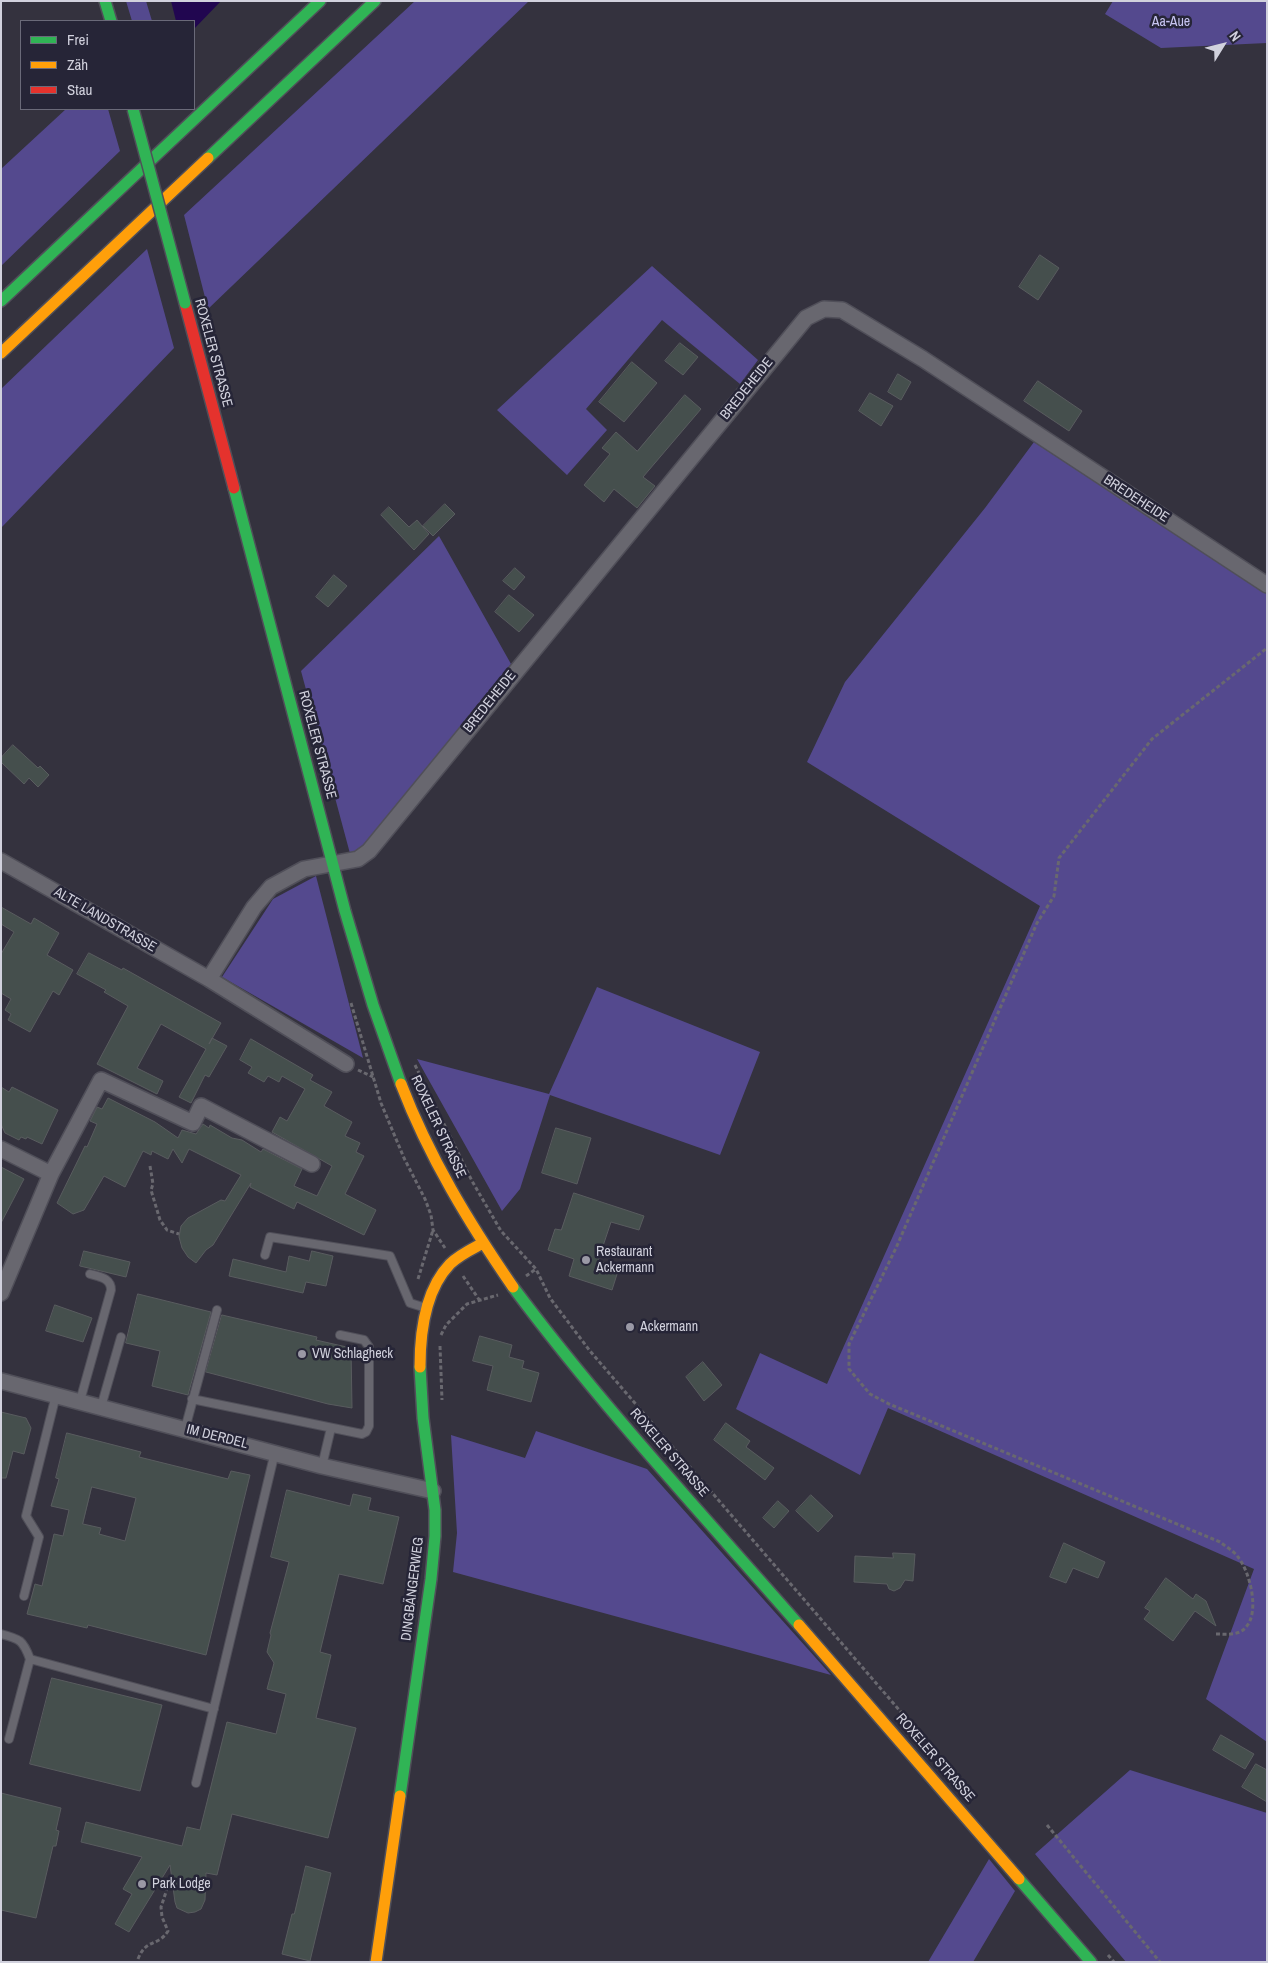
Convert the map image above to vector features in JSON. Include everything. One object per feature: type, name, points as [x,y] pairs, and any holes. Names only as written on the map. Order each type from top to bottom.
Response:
[{"type":"main road","points":[[105,1],[111,20]]},
{"type":"main road","points":[[1,301],[320,1]]},
{"type":"main road","points":[[1,353],[375,1]]},
{"type":"main road","name":"ROXELER STRASSE","points":[[134,110],[333,864],[377,1020],[400,1082],[426,1143],[453,1194],[483,1243],[512,1286],[560,1347],[621,1421],[1092,1962]]},
{"type":"main road","name":"DINGBÄNGERWEG","points":[[376,1962],[431,1579],[436,1529],[419,1365],[421,1326],[439,1280],[446,1269],[453,1261],[483,1243]]},
{"type":"street","name":"BREDEHEIDE","points":[[333,864],[358,859],[369,851],[806,318],[824,309],[842,310],[923,359],[1267,585]]},
{"type":"street","name":"ALTE LANDSTRASSE","points":[[1,861],[209,979],[346,1064]]},
{"type":"street","points":[[209,979],[254,907],[271,887],[304,869],[333,864]]},
{"type":"street","points":[[1,1293],[51,1174],[101,1080],[193,1123],[201,1106],[312,1164]]},
{"type":"street","points":[[1,1149],[51,1174]]},
{"type":"street","name":"IM DERDEL","points":[[1,1381],[102,1406],[322,1466],[433,1491]]},
{"type":"lane","points":[[265,1255],[270,1237],[390,1256],[410,1303],[427,1308]]},
{"type":"lane","points":[[80,1401],[111,1290],[111,1284],[108,1280],[90,1274]]},
{"type":"lane","points":[[185,1429],[217,1310]]},
{"type":"lane","points":[[192,1399],[362,1434],[366,1432],[369,1426],[369,1346],[364,1340],[340,1335]]},
{"type":"lane","points":[[102,1406],[122,1337]]},
{"type":"lane","points":[[24,1596],[39,1537],[26,1516],[56,1395]]},
{"type":"lane","points":[[322,1466],[331,1428]]},
{"type":"lane","points":[[196,1783],[275,1452]]},
{"type":"lane","points":[[1,1634],[19,1639],[26,1646],[30,1659],[9,1739]]},
{"type":"lane","points":[[30,1659],[214,1709]]},
{"type":"path","points":[[1216,1634],[1234,1634],[1246,1627],[1254,1608],[1247,1571],[1237,1555],[1220,1542],[870,1394],[849,1369],[849,1344],[896,1248],[1037,924],[1054,896],[1059,858],[1152,739],[1267,648]]},
{"type":"path","points":[[411,1058],[472,1181],[501,1231],[536,1269],[550,1298],[590,1351],[923,1738]]},
{"type":"path","points":[[150,1166],[153,1184],[151,1190],[160,1220],[167,1230],[179,1234]]},
{"type":"path","points":[[1047,1825],[1160,1962]]},
{"type":"path","points":[[138,1959],[141,1951],[147,1945],[163,1939],[168,1931],[162,1917],[161,1907],[168,1886]]},
{"type":"path","points":[[1108,1954],[1114,1962]]},
{"type":"green space","points":[[126,1],[146,1],[152,20],[132,20]]},
{"type":"green space","points":[[415,1],[529,1],[208,309],[184,215]]},
{"type":"green space","name":"Aa-Aue","points":[[1113,1],[1267,1],[1267,43],[1161,48],[1105,14]]},
{"type":"green space","points":[[65,110],[108,110],[120,151],[1,266],[1,169]]},
{"type":"green space","points":[[147,249],[174,348],[1,528],[1,389]]},
{"type":"green space","points":[[652,266],[758,360],[740,384],[662,320],[586,409],[607,430],[567,475],[497,410]]},
{"type":"green space","points":[[1034,442],[1267,593],[1267,1742],[1206,1699],[1254,1569],[888,1408],[860,1475],[736,1409],[760,1353],[827,1384],[1040,906],[807,762],[845,682],[985,508]]},
{"type":"green space","points":[[439,536],[511,664],[352,861],[301,671]]},
{"type":"green space","points":[[316,876],[363,1058],[222,977],[273,899]]},
{"type":"green space","points":[[597,987],[760,1052],[720,1155],[550,1095],[520,1189],[502,1211],[417,1059],[549,1094]]},
{"type":"green space","points":[[536,1431],[647,1469],[831,1675],[453,1572],[457,1533],[451,1435],[525,1458]]},
{"type":"green space","points":[[1130,1770],[1267,1813],[1267,1962],[1126,1962],[1035,1854]]},
{"type":"green space","points":[[989,1859],[1015,1891],[973,1962],[928,1962]]},
{"type":"shaded area","points":[[171,1],[221,1],[195,28],[195,20],[176,20]]},
{"type":"building","points":[[1040,255],[1059,268],[1038,300],[1019,287]]},
{"type":"building","points":[[680,343],[698,357],[683,375],[665,361]]},
{"type":"building","points":[[632,362],[657,383],[624,422],[599,402]]},
{"type":"building","points":[[898,374],[911,382],[901,400],[888,392]]},
{"type":"building","points":[[1038,381],[1082,411],[1069,431],[1024,401]]},
{"type":"building","points":[[870,393],[893,406],[881,426],[859,411]]},
{"type":"building","points":[[685,395],[701,409],[643,477],[655,486],[637,508],[614,489],[604,502],[584,485],[610,454],[602,448],[616,432],[637,451]]},
{"type":"building","points":[[445,504],[455,514],[433,536],[423,526]]},
{"type":"building","points":[[389,507],[409,527],[417,520],[429,534],[414,550],[381,515]]},
{"type":"building","points":[[515,568],[525,577],[514,590],[503,581]]},
{"type":"building","points":[[334,575],[347,586],[328,607],[316,597]]},
{"type":"building","points":[[509,595],[534,615],[519,632],[495,612]]},
{"type":"building","points":[[13,745],[38,768],[40,766],[49,775],[38,787],[29,778],[24,784],[1,762],[1,758]]},
{"type":"building","points":[[1,907],[31,924],[34,918],[59,933],[47,955],[73,970],[59,995],[53,991],[30,1032],[8,1020],[11,1014],[5,1010],[11,999],[1,993],[1,954],[14,932],[1,924]]},
{"type":"building","points":[[89,953],[122,970],[123,968],[221,1023],[212,1038],[227,1046],[209,1077],[205,1075],[191,1103],[179,1097],[206,1049],[161,1024],[137,1068],[163,1081],[157,1094],[97,1064],[128,1006],[104,992],[106,990],[77,974]]},
{"type":"building","points":[[251,1039],[313,1075],[310,1080],[332,1092],[324,1106],[352,1122],[345,1136],[360,1143],[356,1152],[364,1156],[345,1194],[376,1210],[364,1235],[297,1202],[294,1209],[250,1187],[251,1183],[213,1245],[206,1250],[196,1263],[188,1257],[182,1248],[179,1237],[181,1226],[188,1218],[221,1200],[225,1201],[241,1175],[189,1149],[182,1163],[173,1149],[168,1159],[152,1151],[151,1155],[143,1151],[125,1187],[104,1176],[84,1210],[73,1214],[57,1203],[97,1124],[90,1121],[97,1107],[102,1109],[108,1098],[155,1122],[178,1138],[182,1130],[196,1134],[203,1124],[209,1128],[210,1125],[232,1138],[242,1140],[261,1152],[263,1149],[302,1169],[294,1186],[317,1196],[332,1166],[272,1132],[280,1117],[287,1121],[305,1089],[282,1076],[279,1082],[268,1076],[264,1082],[248,1073],[252,1067],[240,1060]]},
{"type":"building","points":[[1,1087],[9,1092],[12,1087],[58,1110],[42,1144],[27,1137],[26,1139],[21,1137],[19,1140],[5,1133],[1,1124]]},
{"type":"building","points":[[556,1128],[591,1138],[577,1184],[542,1173]]},
{"type":"building","points":[[1,1167],[24,1179],[1,1223]]},
{"type":"building","points":[[574,1193],[644,1216],[639,1230],[611,1222],[598,1261],[619,1268],[612,1290],[569,1276],[574,1259],[548,1250],[555,1229],[561,1230]]},
{"type":"building","points":[[84,1251],[130,1262],[126,1277],[80,1266]]},
{"type":"building","points":[[312,1251],[333,1256],[326,1286],[306,1282],[303,1293],[229,1276],[233,1259],[286,1272],[289,1256],[309,1261]]},
{"type":"building","points":[[138,1294],[211,1312],[188,1395],[152,1386],[160,1351],[126,1343]]},
{"type":"building","points":[[55,1305],[92,1318],[83,1342],[46,1331]]},
{"type":"building","points":[[222,1315],[317,1337],[316,1340],[351,1348],[352,1408],[328,1404],[206,1372]]},
{"type":"building","points":[[480,1336],[512,1345],[509,1357],[524,1361],[522,1368],[539,1373],[531,1402],[487,1390],[493,1366],[473,1361]]},
{"type":"building","points":[[703,1362],[722,1385],[704,1401],[686,1377]]},
{"type":"building","points":[[1,1412],[26,1418],[31,1428],[24,1454],[13,1451],[6,1478],[1,1478]]},
{"type":"building","points":[[726,1423],[750,1441],[746,1447],[774,1468],[765,1480],[714,1440]]},
{"type":"building","points":[[67,1433],[141,1452],[139,1457],[228,1479],[231,1471],[250,1475],[206,1655],[88,1625],[87,1628],[27,1614],[35,1584],[42,1586],[54,1534],[63,1536],[69,1510],[51,1506],[59,1479],[56,1478]],"holes":[[[92,1487],[136,1498],[125,1541],[99,1534],[101,1528],[83,1524]]]},
{"type":"building","points":[[287,1490],[350,1506],[353,1494],[371,1498],[368,1510],[399,1517],[383,1584],[339,1574],[320,1652],[331,1655],[316,1718],[356,1728],[328,1838],[232,1814],[217,1875],[206,1873],[205,1900],[201,1909],[188,1913],[177,1908],[170,1865],[129,1932],[115,1924],[132,1894],[123,1889],[142,1857],[81,1842],[86,1822],[182,1846],[187,1827],[200,1830],[227,1722],[276,1734],[286,1694],[267,1689],[274,1663],[267,1652],[270,1633],[289,1562],[271,1557]]},
{"type":"building","points":[[811,1495],[833,1516],[818,1532],[796,1511]]},
{"type":"building","points":[[778,1501],[789,1511],[774,1528],[763,1518]]},
{"type":"building","points":[[1064,1543],[1105,1562],[1098,1578],[1073,1568],[1066,1583],[1050,1577]]},
{"type":"building","points":[[893,1553],[915,1554],[913,1581],[905,1580],[900,1588],[894,1591],[889,1589],[887,1584],[854,1582],[855,1556],[893,1558]]},
{"type":"building","points":[[1166,1578],[1193,1599],[1196,1594],[1206,1601],[1216,1626],[1195,1611],[1173,1641],[1144,1619],[1150,1611],[1145,1608]]},
{"type":"building","points":[[52,1678],[162,1705],[140,1791],[30,1764]]},
{"type":"building","points":[[1221,1735],[1254,1754],[1245,1769],[1213,1750]]},
{"type":"building","points":[[1256,1764],[1267,1770],[1267,1802],[1242,1787]]},
{"type":"building","points":[[1,1793],[61,1808],[56,1830],[59,1831],[56,1846],[53,1846],[36,1918],[1,1910]]},
{"type":"building","points":[[306,1866],[331,1873],[310,1961],[282,1954]]},
{"type":"traffic: fast","points":[[105,1],[111,20]]},
{"type":"traffic: fast","points":[[1,301],[320,1]]},
{"type":"traffic: fast","points":[[208,158],[375,1]]},
{"type":"traffic: fast","points":[[133,110],[185,303]]},
{"type":"traffic: fast","points":[[234,488],[345,911],[373,1005],[401,1084]]},
{"type":"traffic: fast","points":[[513,1287],[617,1417],[799,1625]]},
{"type":"traffic: fast","points":[[400,1796],[431,1579],[435,1536],[435,1510],[423,1418],[420,1367]]},
{"type":"traffic: fast","points":[[1019,1879],[1091,1962]]},
{"type":"traffic: slow","points":[[1,353],[208,158]]},
{"type":"traffic: slow","points":[[401,1084],[424,1138],[451,1189],[513,1287]]},
{"type":"traffic: slow","points":[[420,1367],[423,1326],[435,1286],[450,1264],[466,1252],[483,1243]]},
{"type":"traffic: slow","points":[[799,1625],[1019,1879]]},
{"type":"traffic: slow","points":[[376,1962],[400,1796]]},
{"type":"traffic: jam","points":[[185,303],[234,488]]},
{"type":"place","name":"Restaurant Ackermann","points":[[586,1260]]},
{"type":"place","name":"Ackermann","points":[[630,1327]]},
{"type":"place","name":"VW Schlagheck","points":[[302,1354]]},
{"type":"place","name":"Park Lodge","points":[[142,1884]]}]
